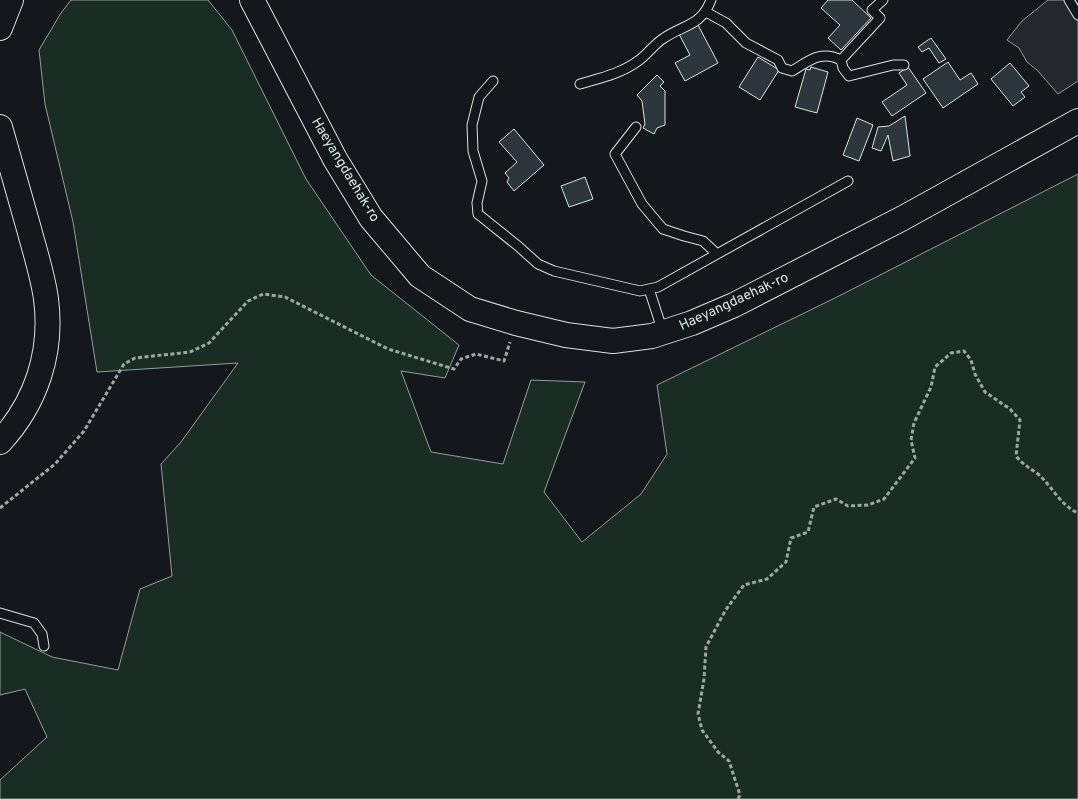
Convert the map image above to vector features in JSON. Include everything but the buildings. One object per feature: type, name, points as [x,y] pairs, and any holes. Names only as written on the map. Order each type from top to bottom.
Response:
[{"type":"street","points":[[0,28],[11,0]]},
{"type":"street","name":"Haeyangdaehak-ro","points":[[252,0],[331,154],[371,218],[420,276],[470,308],[516,323],[566,335],[613,340],[652,336],[692,323],[743,300],[903,218],[1078,120]]},
{"type":"street","points":[[0,127],[39,266],[48,318],[47,346],[37,384],[26,409],[13,429],[0,442]]},
{"type":"lane","points":[[580,84],[616,74],[639,61],[664,38],[691,25],[706,12],[711,0]]},
{"type":"lane","points":[[841,60],[880,18],[872,10],[883,0]]},
{"type":"lane","points":[[1069,0],[1078,14]]},
{"type":"lane","points":[[706,12],[726,23],[746,43],[778,60],[782,68],[792,71],[818,56],[833,56],[841,60],[843,68],[849,76],[892,65],[904,65]]},
{"type":"lane","points":[[493,81],[479,97],[472,125],[473,151],[482,182],[477,203],[478,214],[538,264],[554,271],[640,291],[658,287],[848,181]]},
{"type":"lane","points":[[636,127],[615,154],[642,204],[663,229],[703,241],[717,254]]},
{"type":"lane","points":[[649,289],[663,333]]},
{"type":"lane","points":[[0,613],[34,623],[42,634],[44,646]]},
{"type":"path","points":[[0,508],[55,464],[84,431],[124,364],[135,358],[190,352],[209,343],[248,300],[263,294],[285,297],[388,349],[454,369],[460,359],[476,354],[504,361],[516,323]]},
{"type":"path","points":[[738,799],[740,795],[730,761],[718,752],[702,730],[698,714],[704,679],[706,647],[725,611],[744,585],[767,579],[786,562],[792,538],[808,532],[814,507],[836,499],[848,506],[868,505],[884,499],[915,458],[911,440],[914,423],[931,387],[935,367],[951,353],[964,351],[971,360],[975,374],[986,392],[1010,409],[1020,420],[1016,456],[1022,463],[1039,475],[1059,498],[1078,513]]},
{"type":"green space","points":[[71,0],[208,0],[232,30],[306,179],[371,275],[459,345],[445,378],[401,371],[431,452],[503,464],[531,380],[585,382],[544,492],[582,542],[641,494],[667,454],[657,385],[837,297],[1078,174],[1078,799],[0,799],[0,780],[47,737],[25,689],[0,695],[0,632],[52,657],[118,670],[140,589],[172,576],[161,464],[181,442],[238,363],[97,372],[73,222],[45,104],[39,50]]},
{"type":"shaded area","points":[[1048,0],[1075,0],[1078,4],[1078,81],[1058,94],[1037,70],[1027,62],[1019,48],[1007,40],[1022,21]]}]
